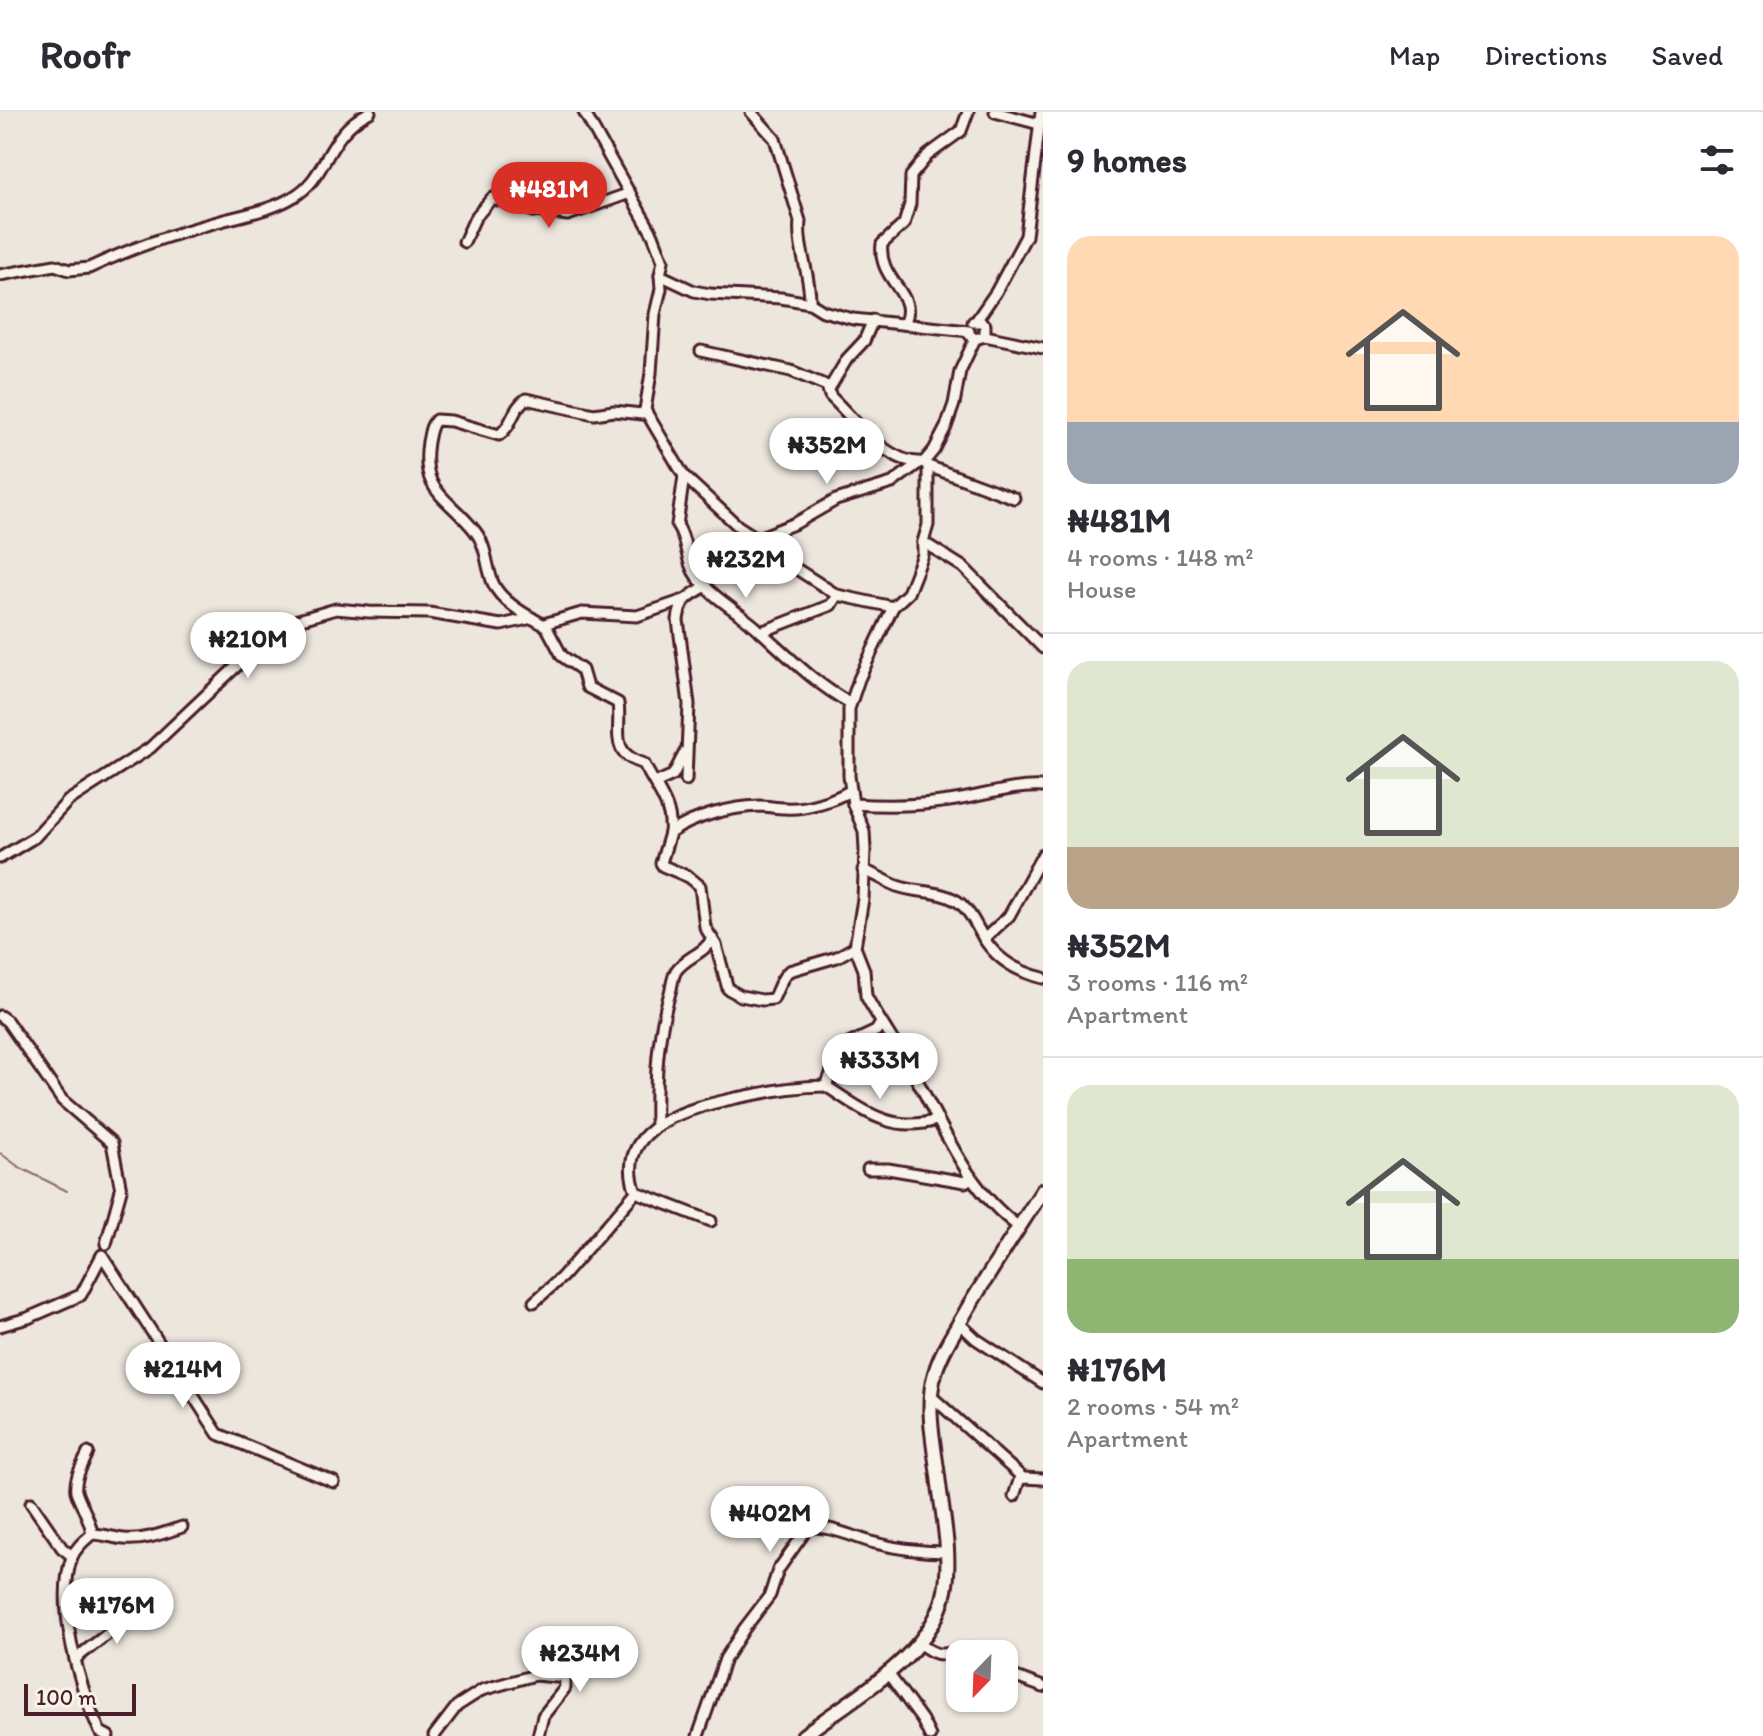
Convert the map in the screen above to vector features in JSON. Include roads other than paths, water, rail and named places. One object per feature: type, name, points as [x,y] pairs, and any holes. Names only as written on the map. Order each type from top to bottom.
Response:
[{"type":"main road","points":[[803,1736],[887,1672],[934,1623],[944,1592],[947,1552],[932,1429],[931,1396],[935,1372],[959,1323],[1043,1190]]},
{"type":"street","points":[[0,275],[55,265],[69,270],[89,268],[214,222],[279,204],[295,196],[314,179],[347,126],[370,112]]},
{"type":"street","points":[[584,112],[653,235],[663,261],[645,410],[642,414],[614,411],[594,414],[526,399],[518,404],[505,431],[499,435],[436,420],[431,426],[427,465],[431,482],[476,532],[494,586],[546,626],[562,656],[582,670],[587,687],[618,703],[620,745],[630,760],[644,764],[672,819],[661,863],[700,886],[705,927],[712,938],[728,989],[734,994],[773,999],[789,971],[837,957],[855,947]]},
{"type":"street","points":[[751,112],[775,139],[800,221],[799,235],[811,287],[810,303]]},
{"type":"street","points":[[904,324],[908,318],[904,292],[886,274],[882,244],[904,224],[910,204],[911,176],[928,155],[961,131],[968,112]]},
{"type":"street","points":[[995,112],[1039,124]]},
{"type":"street","points":[[976,335],[970,325],[996,292],[1026,236],[1040,144],[1041,112]]},
{"type":"street","points":[[464,242],[475,218],[492,198],[534,211],[568,215],[630,193]]},
{"type":"street","points":[[660,275],[694,291],[781,298],[810,303],[823,311],[853,319],[904,324],[1043,348]]},
{"type":"street","points":[[830,396],[829,389],[847,359],[864,341],[873,320]]},
{"type":"street","points":[[758,538],[796,523],[836,500],[892,483],[924,464],[946,427],[960,371],[976,335],[985,325],[976,321]]},
{"type":"street","points":[[701,351],[791,371],[827,386],[830,396],[880,445],[903,460],[924,464],[1014,498]]},
{"type":"street","points":[[645,410],[684,476],[728,518],[837,595],[893,607]]},
{"type":"street","points":[[924,464],[928,525],[918,572],[908,593],[893,607],[850,703],[847,750],[851,790],[864,831],[863,899],[855,947],[864,970],[866,996],[967,1172],[985,1197],[1019,1227]]},
{"type":"street","points":[[684,476],[677,525],[683,532],[690,566],[706,586],[761,632],[777,650],[814,680],[850,703]]},
{"type":"street","points":[[923,542],[963,567],[1043,648]]},
{"type":"street","points":[[546,626],[547,623],[582,613],[637,616],[684,600],[706,586]]},
{"type":"street","points":[[761,632],[831,605],[837,595]]},
{"type":"street","points":[[684,600],[678,620],[689,704],[686,780]]},
{"type":"street","points":[[0,858],[35,837],[68,801],[150,748],[258,646],[288,623],[336,609],[429,613],[501,625],[532,618]]},
{"type":"street","points":[[655,783],[673,775],[685,751]]},
{"type":"street","points":[[853,804],[888,806],[950,801],[1017,788],[1043,787]]},
{"type":"street","points":[[670,833],[729,809],[765,806],[789,809],[837,799],[851,790]]},
{"type":"street","points":[[984,939],[1009,916],[1043,854]]},
{"type":"street","points":[[863,870],[895,885],[947,896],[959,902],[994,953],[1009,965],[1043,978]]},
{"type":"street","points":[[656,1126],[655,1078],[662,1014],[675,972],[709,945],[712,938]]},
{"type":"street","points":[[0,1016],[62,1100],[112,1143],[121,1190],[106,1244]]},
{"type":"street","points":[[826,1086],[842,1047],[876,1031],[881,1023]]},
{"type":"street","points":[[636,1192],[631,1164],[646,1135],[667,1118],[712,1103],[791,1086],[826,1086],[856,1108],[893,1122],[922,1125],[937,1120]]},
{"type":"street","points":[[868,1169],[888,1169],[965,1182],[970,1179],[967,1172]]},
{"type":"street","points":[[636,1192],[711,1221]]},
{"type":"street","points":[[534,1302],[562,1277],[636,1192]]},
{"type":"street","points":[[0,1326],[28,1318],[81,1295],[102,1255],[218,1434],[334,1482]]},
{"type":"street","points":[[959,1323],[976,1339],[1043,1383]]},
{"type":"street","points":[[931,1396],[1023,1478],[1043,1479]]},
{"type":"street","points":[[88,1453],[76,1490],[91,1519],[92,1534]]},
{"type":"street","points":[[1014,1496],[1023,1478]]},
{"type":"street","points":[[31,1503],[62,1548],[72,1556]]},
{"type":"street","points":[[698,1736],[725,1659],[770,1595],[778,1570],[807,1529],[820,1526],[876,1544],[947,1552]]},
{"type":"street","points":[[108,1736],[100,1732],[89,1709],[75,1659],[64,1598],[72,1556],[92,1534],[108,1534],[124,1539],[148,1538],[182,1527]]},
{"type":"street","points":[[75,1659],[123,1622],[146,1612]]},
{"type":"street","points":[[434,1736],[457,1706],[482,1690],[535,1675],[557,1677],[564,1674],[585,1649],[600,1641]]},
{"type":"street","points":[[918,1643],[934,1653],[946,1653]]},
{"type":"street","points":[[887,1672],[930,1736]]},
{"type":"street","points":[[538,1736],[543,1716],[565,1688],[564,1674]]},
{"type":"street","points":[[1018,1678],[1043,1687]]},
{"type":"waterway","points":[[0,1153],[19,1167],[67,1191]]}]
